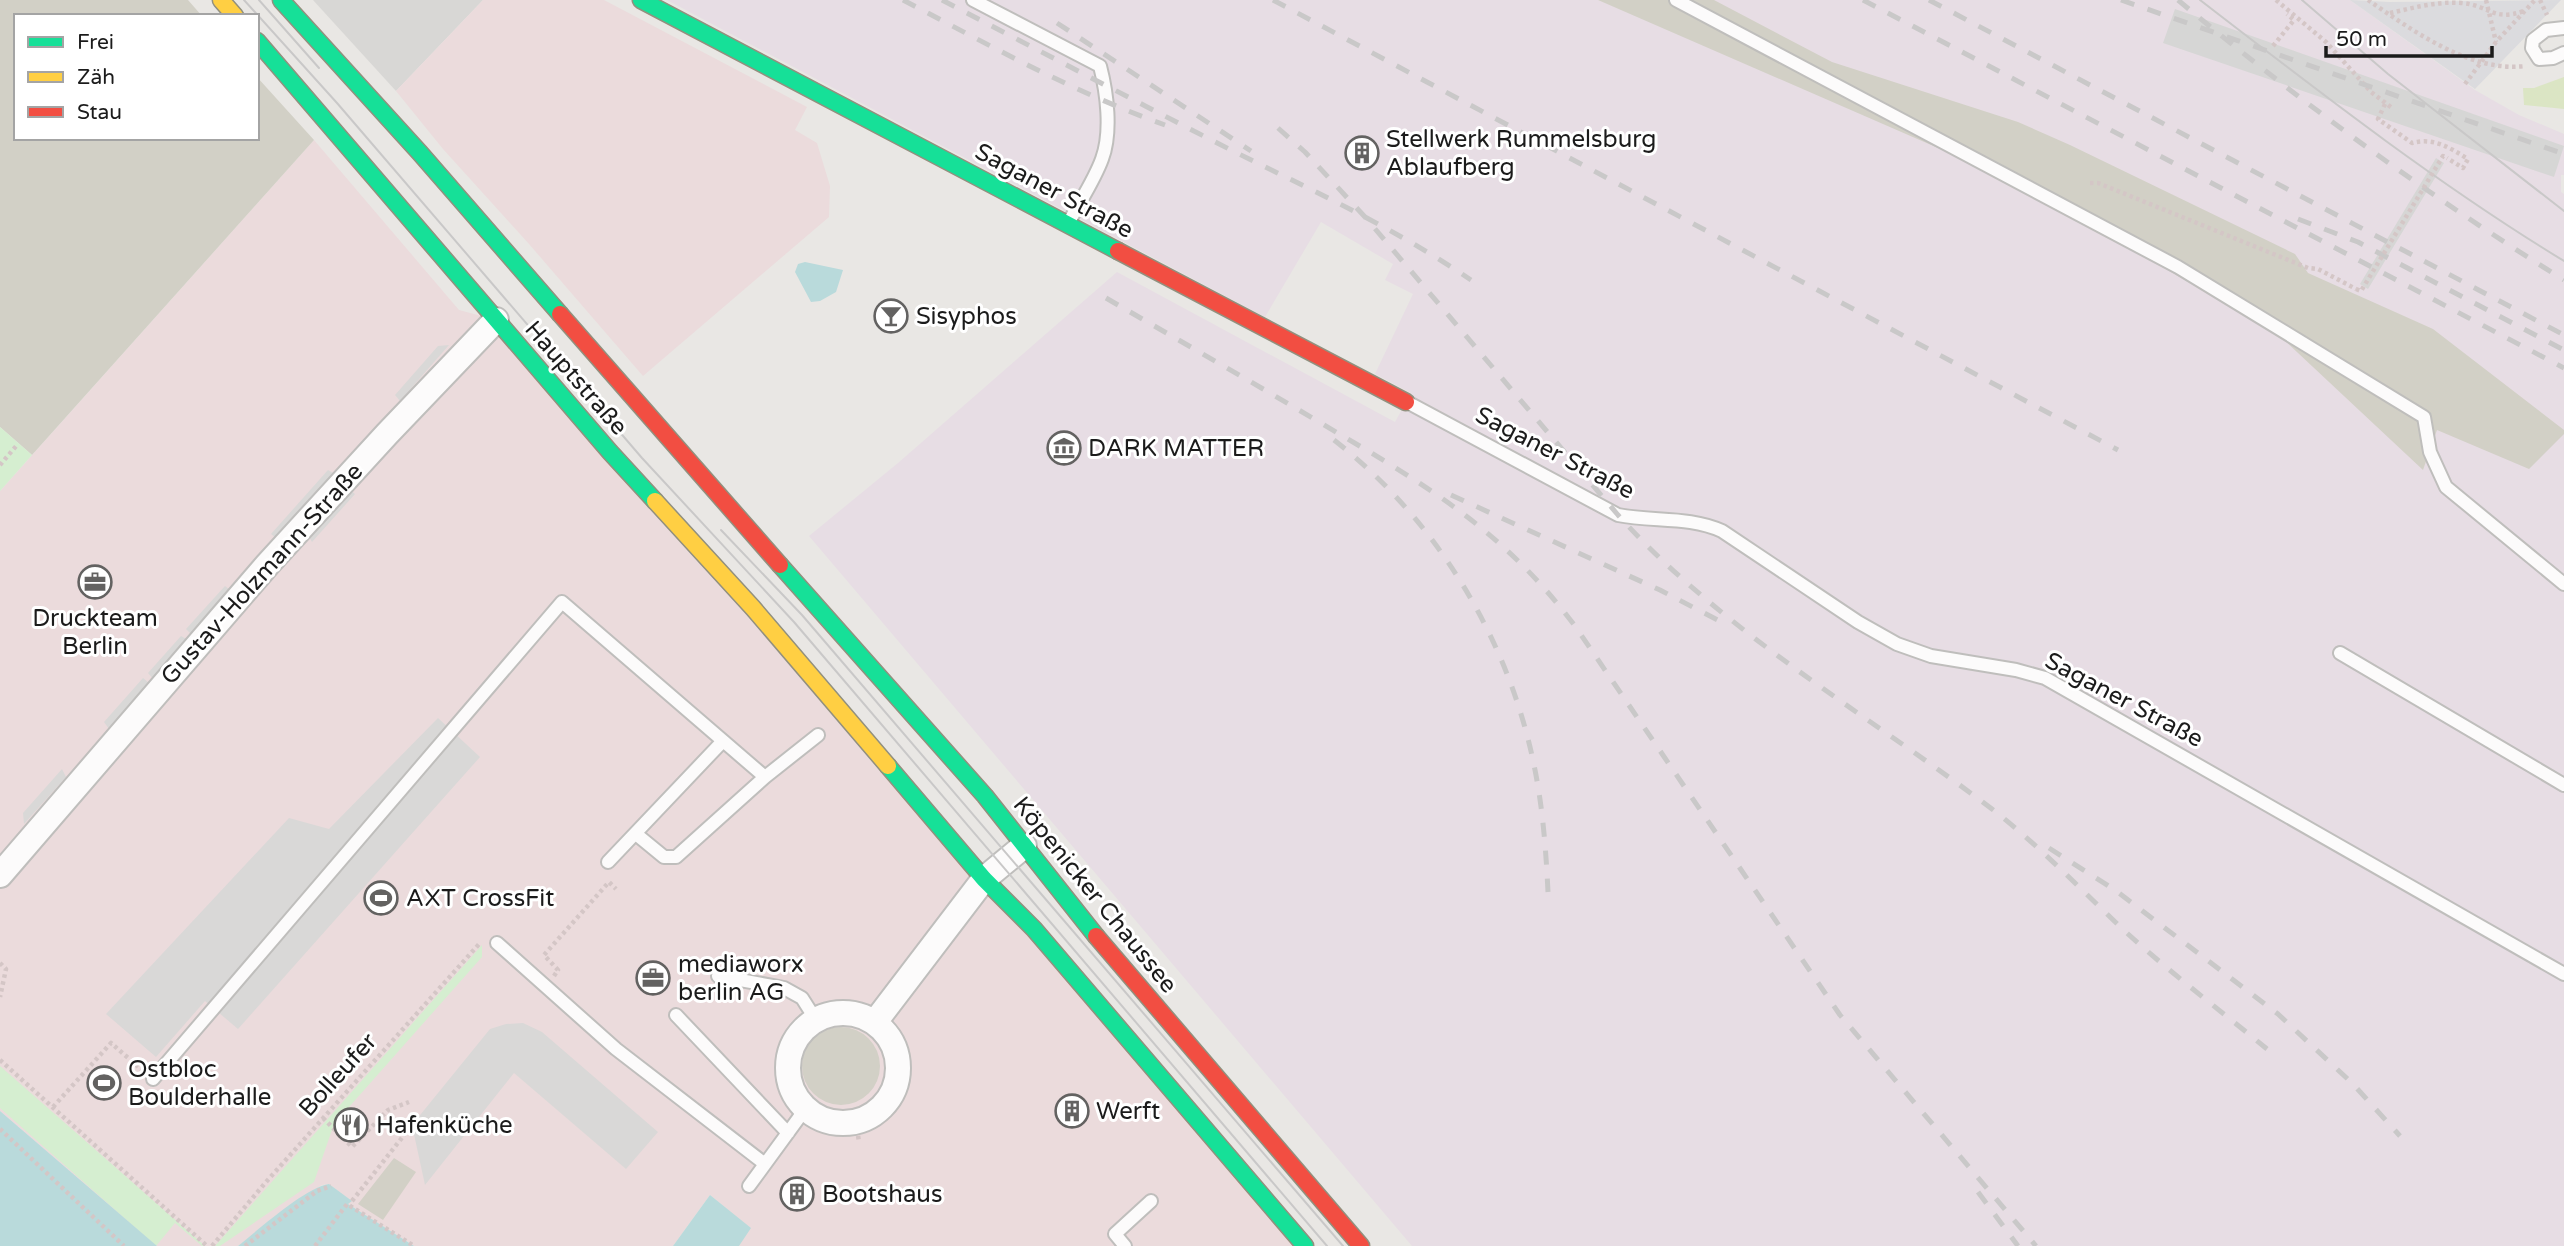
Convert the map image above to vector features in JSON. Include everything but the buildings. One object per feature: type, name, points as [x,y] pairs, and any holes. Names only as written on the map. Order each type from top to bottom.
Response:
[{"type":"main road","points":[[221,0],[233,14]]},
{"type":"main road","name":"Hauptstraße","points":[[281,0],[420,153],[666,437],[791,575]]},
{"type":"main road","name":"Saganer Straße","points":[[640,0],[1406,402]]},
{"type":"main road","name":"Hauptstraße","points":[[259,43],[508,308],[626,471],[753,608],[984,879]]},
{"type":"main road","name":"Gustav-Holzmann-Straße","points":[[508,308],[533,283]]},
{"type":"main road","name":"Köpenicker Chaussee","points":[[791,575],[985,796],[1065,898],[1361,1246]]},
{"type":"main road","points":[[984,879],[1034,929],[1305,1246]]},
{"type":"street","name":"Gustav-Holzmann-Straße","points":[[0,875],[267,565],[508,308]]},
{"type":"street","points":[[875,1022],[984,879],[1024,846]]},
{"type":"street","points":[[846,1012],[875,1022],[888,1035],[896,1051],[899,1069],[896,1087],[887,1102],[858,1132],[821,1119],[806,1108],[795,1095],[789,1079],[788,1062],[797,1038],[816,1020],[830,1014],[846,1012]]},
{"type":"lane","points":[[973,0],[1100,66],[1105,85],[1106,132],[1103,157],[1067,224]]},
{"type":"lane","points":[[1676,0],[2166,261],[2424,417],[2430,452],[2446,487],[2564,584]]},
{"type":"lane","points":[[2559,55],[2539,59],[2532,48],[2533,40],[2546,30],[2564,29]]},
{"type":"lane","name":"Saganer Straße","points":[[1406,402],[1618,515],[1641,520],[1691,521],[1722,531],[1858,622],[1897,644],[1931,656],[2016,670],[2045,678],[2564,974]]},
{"type":"lane","points":[[153,1080],[562,602],[765,777]]},
{"type":"lane","points":[[2340,653],[2564,785]]},
{"type":"lane","points":[[636,834],[664,857],[676,857],[765,777],[818,734]]},
{"type":"lane","points":[[608,862],[722,742]]},
{"type":"lane","points":[[497,943],[616,1049],[765,1164]]},
{"type":"lane","points":[[718,976],[784,988],[802,998],[816,1020]]},
{"type":"lane","points":[[676,1015],[788,1133]]},
{"type":"lane","points":[[749,1186],[806,1108]]},
{"type":"lane","points":[[1125,1246],[1115,1234],[1151,1201]]},
{"type":"path","points":[[2276,0],[2392,108]]},
{"type":"path","points":[[2368,0],[2418,34],[2481,62],[2522,67],[2559,55]]},
{"type":"path","points":[[2486,0],[2496,42]]},
{"type":"path","points":[[2465,84],[2496,42],[2535,0]]},
{"type":"path","points":[[2388,13],[2453,2],[2466,3],[2505,16],[2524,11]]},
{"type":"path","points":[[2287,14],[2296,19]]},
{"type":"path","points":[[2273,46],[2296,19]]},
{"type":"path","points":[[2090,183],[2098,183],[2308,268],[2318,269],[2361,291],[2443,156],[2463,168],[2468,159],[2437,142],[2423,140],[2412,143],[2378,119],[2385,104]]},
{"type":"path","points":[[0,465],[17,445]]},
{"type":"path","points":[[554,976],[558,970],[544,956],[609,882],[617,889]]},
{"type":"path","name":"Bolleufer","points":[[0,1060],[210,1246],[482,941],[497,943]]},
{"type":"path","points":[[0,963],[6,968],[0,997]]},
{"type":"path","points":[[53,1107],[111,1043],[153,1080]]},
{"type":"path","points":[[323,1118],[352,1147],[388,1110],[409,1102]]},
{"type":"path","points":[[352,1201],[412,1125]]},
{"type":"path","points":[[0,1129],[124,1246]]},
{"type":"path","points":[[245,1246],[317,1191],[331,1186]]},
{"type":"path","points":[[315,1246],[347,1204],[414,1246]]},
{"type":"shaded area","points":[[0,0],[188,0],[200,14],[14,14],[14,140],[259,140],[259,79],[314,140],[32,455],[0,427]]},
{"type":"shaded area","points":[[313,0],[483,0],[396,91]]},
{"type":"shaded area","points":[[483,0],[604,0],[807,107],[795,130],[817,143],[830,186],[829,217],[643,376],[443,149],[396,91]]},
{"type":"shaded area","points":[[667,0],[2350,0],[2475,90],[2519,115],[2564,134],[2564,175],[2561,175],[2561,192],[2564,194],[2564,1246],[1412,1246],[809,536],[898,463],[1117,272],[1395,422],[1411,393],[1375,374],[1413,294],[1385,280],[1393,264],[1321,222],[1265,317]]},
{"type":"shaded area","points":[[1598,0],[1714,0],[1832,62],[2018,122],[2070,145],[2295,254],[2308,273],[2433,329],[2564,430],[2564,434],[2529,469],[2437,430],[2423,470],[2281,337],[2144,256],[1961,158]]},
{"type":"shaded area","points":[[2350,0],[2390,2],[2561,0],[2475,89]]},
{"type":"shaded area","points":[[314,140],[459,310],[496,320],[1305,1246],[739,1246],[750,1228],[710,1195],[673,1246],[414,1246],[347,1204],[351,1201],[329,1184],[322,1185],[299,1199],[238,1246],[157,1246],[0,1111],[0,491]]},
{"type":"shaded area","points":[[449,345],[400,401],[395,395],[438,346]]},
{"type":"shaded area","points":[[328,470],[335,474],[276,538],[271,534]]},
{"type":"shaded area","points":[[350,490],[355,494],[312,542],[308,535]]},
{"type":"shaded area","points":[[225,586],[230,590],[192,635],[186,629]]},
{"type":"shaded area","points":[[181,636],[188,640],[153,679],[148,673]]},
{"type":"shaded area","points":[[143,678],[149,683],[109,729],[104,722]]},
{"type":"shaded area","points":[[438,718],[480,757],[238,1029],[205,1001],[156,1057],[106,1014],[289,818],[329,829]]},
{"type":"shaded area","points":[[62,769],[66,777],[24,824],[23,813]]},
{"type":"shaded area","points":[[523,1023],[542,1032],[658,1132],[626,1169],[514,1073],[425,1185],[412,1125],[490,1029]]},
{"type":"shaded area","points":[[833,1027],[849,1027],[863,1033],[874,1044],[880,1058],[880,1074],[874,1088],[863,1099],[849,1105],[833,1105],[819,1099],[808,1088],[802,1074],[802,1058],[808,1044],[819,1033]]},
{"type":"shaded area","points":[[394,1158],[416,1172],[383,1220],[358,1204]]},
{"type":"green space","points":[[2564,77],[2564,109],[2524,105],[2523,88],[2534,88]]},
{"type":"green space","points":[[0,427],[32,455],[0,491]]},
{"type":"green space","points":[[482,945],[482,957],[334,1124],[314,1182],[220,1246],[215,1246]]},
{"type":"green space","points":[[0,1066],[205,1246],[175,1223],[156,1246],[0,1108]]},
{"type":"water","points":[[805,262],[843,270],[836,292],[820,301],[811,302],[795,272],[798,264]]},
{"type":"water","points":[[0,1111],[157,1246],[0,1246]]},
{"type":"water","points":[[329,1184],[352,1201],[348,1204],[414,1246],[238,1246],[295,1201]]},
{"type":"water","points":[[710,1195],[751,1228],[739,1246],[673,1246]]},
{"type":"pier","points":[[2175,9],[2564,146],[2554,177],[2163,43]]},
{"type":"pier","points":[[2436,158],[2444,163],[2368,289],[2360,284]]},
{"type":"tram line","points":[[244,0],[257,14]]},
{"type":"tram line","points":[[259,0],[319,68]]},
{"type":"tram line","points":[[2200,0],[2424,168],[2564,261]]},
{"type":"tram line","points":[[2302,0],[2388,74],[2564,211]]},
{"type":"tram line","points":[[259,17],[337,103],[642,458],[794,622],[1327,1246]]},
{"type":"tram line","points":[[721,530],[802,615],[1343,1246]]},
{"type":"railway","points":[[903,0],[1064,83],[1165,125]]},
{"type":"railway","points":[[942,0],[1193,131],[1352,210],[1413,243],[1471,280]]},
{"type":"railway","points":[[1273,0],[2118,450]]},
{"type":"railway","points":[[1863,0],[2564,368]]},
{"type":"railway","points":[[1929,0],[2564,335]]},
{"type":"railway","points":[[2121,0],[2564,154]]},
{"type":"railway","points":[[2178,0],[2366,147],[2564,280]]},
{"type":"railway","points":[[1057,23],[1251,151]]},
{"type":"railway","points":[[1278,128],[1305,152],[1365,217],[1618,515],[1659,557],[1749,634],[1992,809],[2045,854],[2145,949],[2267,1049]]},
{"type":"railway","points":[[2298,219],[2358,242],[2564,350]]},
{"type":"railway","points":[[1106,298],[1423,485],[1456,508],[1517,560],[1575,626],[1840,1015],[2036,1246]]},
{"type":"railway","points":[[1334,440],[1371,472],[1405,507],[1464,587],[1488,630],[1508,675],[1535,770],[1544,831],[1548,892]]},
{"type":"railway","points":[[1451,495],[1660,590],[1729,626]]},
{"type":"railway","points":[[2049,848],[2115,890],[2278,1014],[2353,1084],[2400,1136]]},
{"type":"railway","points":[[1978,1192],[2018,1246]]},
{"type":"traffic: fast","points":[[281,0],[420,153],[560,314]]},
{"type":"traffic: fast","points":[[641,0],[1118,251]]},
{"type":"traffic: fast","points":[[259,43],[655,501]]},
{"type":"traffic: fast","points":[[780,565],[985,796],[1096,936]]},
{"type":"traffic: fast","points":[[888,766],[984,879],[1034,929],[1305,1246]]},
{"type":"traffic: slow","points":[[221,0],[233,14]]},
{"type":"traffic: slow","points":[[655,501],[753,608],[888,766]]},
{"type":"traffic: jam","points":[[1118,251],[1406,402]]},
{"type":"traffic: jam","points":[[560,314],[780,565]]},
{"type":"traffic: jam","points":[[1096,936],[1361,1246]]},
{"type":"place","name":"Stellwerk Rummelsburg Ablaufberg","points":[[1362,153]]},
{"type":"place","name":"Sisyphos","points":[[891,316]]},
{"type":"place","name":"DARK MATTER","points":[[1064,448]]},
{"type":"place","name":"Druckteam Berlin","points":[[95,582]]},
{"type":"place","name":"AXT CrossFit","points":[[381,898]]},
{"type":"place","name":"mediaworx berlin AG","points":[[653,978]]},
{"type":"place","name":"Ostbloc Boulderhalle","points":[[104,1083]]},
{"type":"place","name":"Werft","points":[[1072,1111]]},
{"type":"place","name":"Hafenküche","points":[[351,1125]]},
{"type":"place","name":"Bootshaus","points":[[797,1194]]}]
